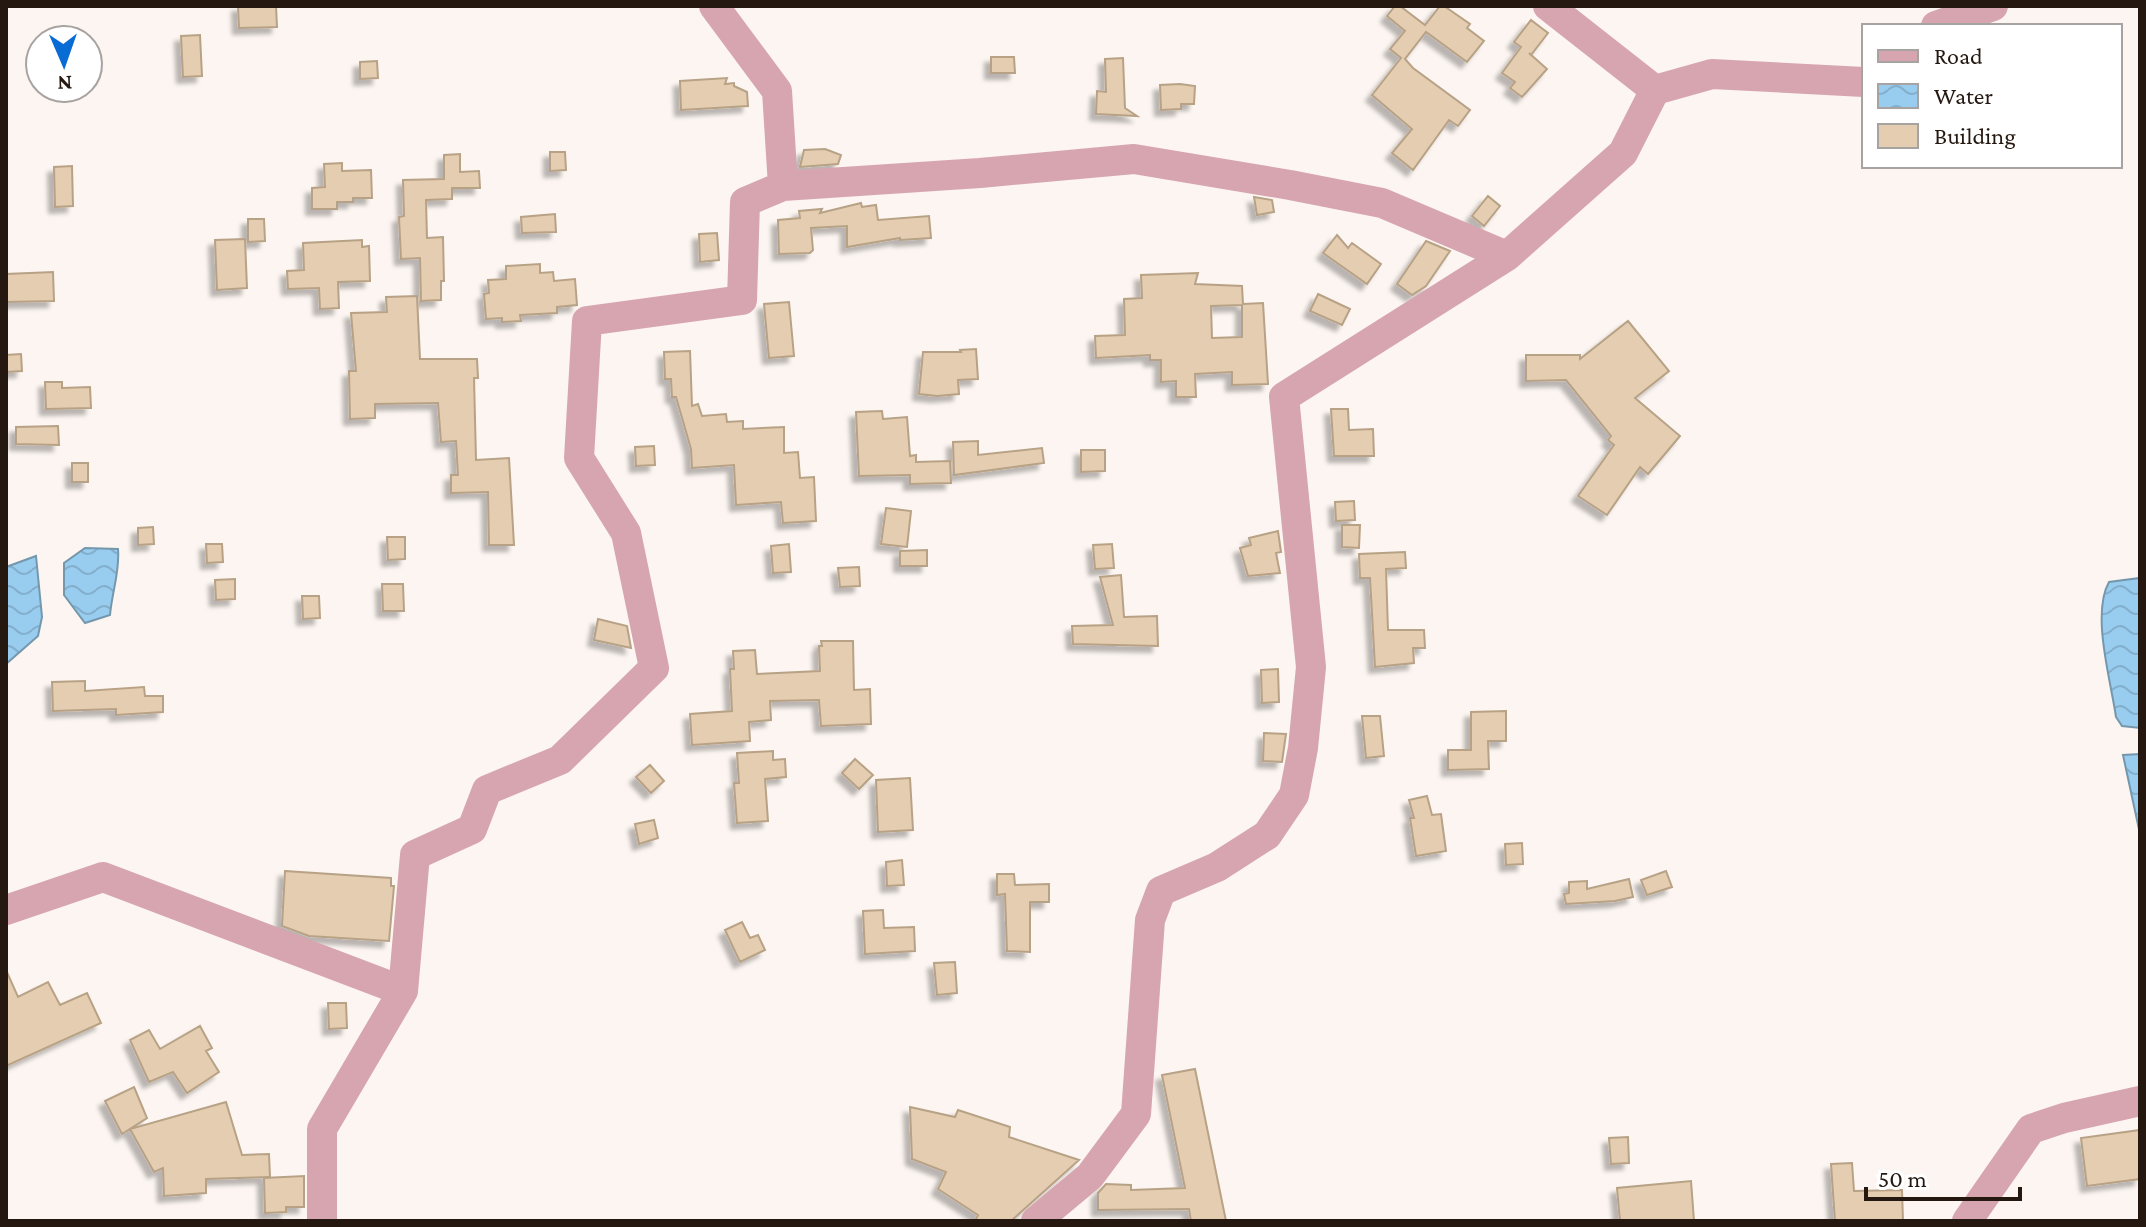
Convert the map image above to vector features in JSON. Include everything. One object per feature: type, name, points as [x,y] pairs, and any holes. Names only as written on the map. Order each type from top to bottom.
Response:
[{"type":"street","points":[[714,6],[777,91],[783,186]]},
{"type":"street","points":[[1548,6],[1655,90]]},
{"type":"street","points":[[1942,24],[1993,6]]},
{"type":"street","points":[[1036,1221],[1090,1176],[1136,1114],[1150,920],[1161,891],[1217,867],[1267,835],[1294,795],[1303,748],[1311,667],[1284,397],[1507,256],[1623,153],[1655,90],[1712,74],[1862,82]]},
{"type":"street","points":[[322,1221],[322,1129],[403,991],[415,855],[472,829],[487,790],[560,760],[654,668],[626,533],[579,458],[587,321],[742,300],[745,202],[783,186],[1134,159],[1382,203],[1507,256]]},
{"type":"street","points":[[6,910],[103,877],[403,991]]},
{"type":"street","points":[[1967,1221],[2031,1129],[2064,1118],[2140,1101]]},
{"type":"water","points":[[85,548],[118,549],[118,557],[110,615],[85,623],[64,595],[64,563]]},
{"type":"water","points":[[36,556],[42,617],[38,636],[6,664],[6,567]]},
{"type":"water","points":[[2140,578],[2140,728],[2122,726],[2116,717],[2104,648],[2102,612],[2109,582]]},
{"type":"water","points":[[2140,754],[2140,834],[2123,755]]},
{"type":"building","points":[[238,6],[276,6],[277,27],[239,28]]},
{"type":"building","points":[[1395,6],[1400,6],[1425,25],[1440,6],[1444,6],[1470,24],[1467,28],[1484,41],[1467,62],[1426,32],[1405,59],[1470,110],[1458,126],[1449,120],[1413,170],[1392,153],[1412,129],[1372,95],[1401,58],[1390,49],[1405,31],[1387,16]]},
{"type":"building","points":[[1531,20],[1548,33],[1531,55],[1547,69],[1522,97],[1510,88],[1515,82],[1502,73],[1521,47],[1514,42]]},
{"type":"building","points":[[200,35],[202,76],[183,77],[181,36]]},
{"type":"building","points":[[991,57],[1014,57],[1015,73],[991,73]]},
{"type":"building","points":[[1123,58],[1125,108],[1137,116],[1096,114],[1097,91],[1106,92],[1105,59]]},
{"type":"building","points":[[377,61],[378,78],[360,79],[360,62]]},
{"type":"building","points":[[727,78],[725,84],[734,83],[734,86],[747,92],[748,106],[681,110],[680,81]]},
{"type":"building","points":[[1160,85],[1195,86],[1194,104],[1181,104],[1181,109],[1161,110]]},
{"type":"building","points":[[825,149],[841,155],[838,164],[800,167],[804,150]]},
{"type":"building","points":[[550,152],[565,152],[566,170],[550,171]]},
{"type":"building","points":[[460,154],[460,172],[479,171],[480,188],[452,188],[452,199],[426,200],[427,238],[443,237],[444,281],[441,281],[441,300],[421,301],[420,258],[401,259],[399,217],[404,216],[403,180],[444,179],[444,155]]},
{"type":"building","points":[[342,163],[342,171],[371,170],[372,198],[337,202],[337,209],[312,209],[312,188],[325,187],[324,164]]},
{"type":"building","points":[[72,166],[73,206],[55,207],[54,167]]},
{"type":"building","points":[[1488,196],[1500,206],[1484,226],[1472,216]]},
{"type":"building","points":[[1254,197],[1272,200],[1274,212],[1257,215]]},
{"type":"building","points":[[861,203],[862,207],[876,205],[878,220],[929,216],[931,238],[900,238],[847,247],[847,226],[811,228],[813,250],[810,253],[779,254],[778,220],[800,218],[799,211],[822,209],[820,213]]},
{"type":"building","points":[[555,214],[556,232],[522,233],[521,217]]},
{"type":"building","points":[[248,219],[264,219],[265,241],[248,242]]},
{"type":"building","points":[[717,233],[719,260],[700,262],[699,234]]},
{"type":"building","points":[[1337,235],[1348,248],[1352,243],[1381,264],[1367,284],[1323,253]]},
{"type":"building","points":[[245,239],[247,288],[217,290],[215,240]]},
{"type":"building","points":[[362,240],[362,247],[369,246],[370,281],[338,282],[339,308],[320,309],[319,288],[288,289],[287,271],[304,270],[303,243]]},
{"type":"building","points":[[1426,241],[1450,251],[1426,286],[1412,295],[1397,284]]},
{"type":"building","points":[[540,264],[540,273],[553,272],[554,281],[575,279],[577,305],[557,307],[557,313],[520,315],[521,321],[486,319],[484,294],[489,293],[488,280],[506,279],[506,266]]},
{"type":"building","points":[[53,272],[54,301],[6,302],[6,274]]},
{"type":"building","points":[[1198,273],[1195,284],[1242,286],[1243,304],[1263,303],[1268,384],[1232,385],[1232,372],[1195,374],[1196,397],[1176,397],[1176,381],[1161,382],[1161,360],[1150,360],[1150,355],[1096,358],[1095,336],[1125,335],[1124,299],[1142,298],[1141,275]],"holes":[[[1242,305],[1242,337],[1212,338],[1211,306]]]},
{"type":"building","points":[[1318,294],[1350,309],[1342,325],[1310,311]]},
{"type":"building","points":[[417,296],[420,359],[477,359],[478,378],[474,378],[476,460],[509,458],[514,545],[489,545],[488,492],[451,493],[451,475],[458,475],[456,441],[441,442],[438,403],[375,404],[375,418],[350,419],[349,371],[356,371],[351,313],[387,312],[386,297]]},
{"type":"building","points":[[789,302],[794,356],[769,358],[764,304]]},
{"type":"building","points":[[1628,321],[1669,371],[1635,398],[1680,436],[1648,474],[1640,467],[1607,515],[1578,496],[1614,445],[1608,440],[1611,436],[1566,380],[1526,381],[1526,355],[1580,355],[1580,359]]},
{"type":"building","points":[[976,349],[978,379],[958,380],[959,394],[919,394],[923,352]]},
{"type":"building","points":[[690,351],[692,406],[698,404],[702,416],[726,414],[727,422],[743,421],[743,429],[784,427],[784,453],[798,452],[800,478],[814,477],[816,521],[783,523],[781,502],[736,505],[734,465],[692,468],[691,449],[676,397],[672,397],[671,379],[665,379],[664,352]]},
{"type":"building","points":[[21,354],[22,371],[6,372],[6,355]]},
{"type":"building","points":[[45,382],[62,382],[62,388],[90,387],[91,408],[46,409]]},
{"type":"building","points":[[1331,409],[1348,409],[1349,430],[1373,429],[1374,456],[1334,456]]},
{"type":"building","points":[[882,411],[883,419],[907,417],[910,456],[916,455],[916,462],[950,461],[951,483],[910,484],[910,475],[859,476],[856,412]]},
{"type":"building","points":[[58,426],[59,445],[16,444],[16,427]]},
{"type":"building","points":[[978,441],[978,455],[1042,448],[1044,463],[954,475],[953,442]]},
{"type":"building","points":[[654,446],[655,465],[636,466],[635,447]]},
{"type":"building","points":[[1081,450],[1105,450],[1105,471],[1081,472]]},
{"type":"building","points":[[72,463],[88,463],[88,482],[72,482]]},
{"type":"building","points":[[1354,501],[1355,520],[1336,521],[1335,502]]},
{"type":"building","points":[[886,508],[911,511],[907,547],[881,544]]},
{"type":"building","points":[[1342,525],[1360,525],[1359,548],[1342,547]]},
{"type":"building","points":[[153,527],[154,544],[138,545],[138,528]]},
{"type":"building","points":[[1278,531],[1281,552],[1276,553],[1280,573],[1248,576],[1240,548],[1251,545],[1249,538]]},
{"type":"building","points":[[387,537],[405,537],[405,559],[388,560]]},
{"type":"building","points":[[206,544],[222,544],[223,562],[207,563]]},
{"type":"building","points":[[789,544],[791,572],[773,573],[771,546]]},
{"type":"building","points":[[1112,544],[1114,568],[1095,569],[1093,545]]},
{"type":"building","points":[[927,550],[927,566],[900,566],[900,551]]},
{"type":"building","points":[[1405,552],[1406,568],[1386,569],[1388,630],[1424,630],[1425,648],[1413,648],[1414,663],[1375,667],[1370,578],[1360,578],[1359,554]]},
{"type":"building","points":[[859,567],[860,586],[840,587],[838,568]]},
{"type":"building","points":[[1121,575],[1124,617],[1157,616],[1158,646],[1073,644],[1072,626],[1113,625],[1100,577]]},
{"type":"building","points":[[235,579],[235,599],[216,600],[215,580]]},
{"type":"building","points":[[382,584],[403,584],[404,611],[383,611]]},
{"type":"building","points":[[302,596],[319,596],[320,618],[303,619]]},
{"type":"building","points":[[598,619],[627,626],[631,648],[594,640]]},
{"type":"building","points":[[821,641],[853,641],[854,690],[870,689],[871,724],[821,726],[819,700],[770,701],[771,720],[749,722],[750,741],[692,745],[690,714],[732,711],[730,669],[734,669],[733,651],[755,650],[757,674],[820,671]]},
{"type":"building","points":[[1278,669],[1279,702],[1262,703],[1261,670]]},
{"type":"building","points":[[85,681],[85,691],[144,687],[145,696],[163,696],[163,712],[116,715],[116,709],[53,711],[52,682]]},
{"type":"building","points":[[1506,711],[1506,741],[1488,741],[1489,769],[1448,770],[1448,750],[1471,750],[1471,712]]},
{"type":"building","points":[[1362,716],[1380,716],[1384,756],[1366,758]]},
{"type":"building","points":[[1264,733],[1286,734],[1282,762],[1263,761]]},
{"type":"building","points":[[773,751],[773,760],[785,759],[786,777],[765,779],[768,821],[737,823],[734,783],[739,783],[737,753]]},
{"type":"building","points":[[855,759],[873,775],[859,789],[842,773]]},
{"type":"building","points":[[650,765],[664,781],[651,793],[636,777]]},
{"type":"building","points":[[910,778],[913,830],[878,832],[876,780]]},
{"type":"building","points":[[1427,796],[1432,815],[1441,814],[1446,851],[1416,856],[1410,818],[1414,818],[1409,800]]},
{"type":"building","points":[[654,820],[658,838],[639,844],[635,824]]},
{"type":"building","points":[[1522,843],[1523,864],[1506,865],[1505,844]]},
{"type":"building","points":[[902,860],[904,885],[887,886],[886,862]]},
{"type":"building","points":[[285,871],[391,878],[391,886],[394,886],[389,941],[309,936],[282,926]]},
{"type":"building","points":[[1666,871],[1672,887],[1647,895],[1641,880]]},
{"type":"building","points":[[997,874],[1014,874],[1015,885],[1049,884],[1049,902],[1030,902],[1030,952],[1007,951],[1005,894],[997,895]]},
{"type":"building","points":[[1629,879],[1633,897],[1566,904],[1564,894],[1569,893],[1569,882],[1587,881],[1587,889]]},
{"type":"building","points":[[883,910],[884,928],[914,927],[915,951],[865,954],[863,911]]},
{"type":"building","points":[[742,922],[750,938],[758,935],[765,950],[740,962],[725,930]]},
{"type":"building","points":[[955,962],[957,993],[937,995],[934,963]]},
{"type":"building","points":[[6,970],[18,997],[48,982],[60,1005],[87,993],[101,1023],[6,1066]]},
{"type":"building","points":[[328,1003],[346,1003],[347,1028],[329,1029]]},
{"type":"building","points":[[200,1026],[212,1048],[206,1051],[219,1072],[187,1093],[173,1072],[149,1082],[130,1040],[149,1030],[160,1049]]},
{"type":"building","points":[[1195,1069],[1226,1221],[1191,1221],[1189,1209],[1098,1210],[1098,1193],[1106,1184],[1131,1185],[1131,1190],[1185,1188],[1162,1075]]},
{"type":"building","points":[[134,1087],[147,1118],[122,1134],[105,1101]]},
{"type":"building","points":[[226,1102],[242,1155],[269,1154],[270,1177],[206,1179],[206,1193],[164,1196],[163,1168],[154,1172],[130,1129]]},
{"type":"building","points":[[910,1107],[955,1117],[958,1110],[1010,1127],[1009,1137],[1079,1160],[1011,1221],[975,1221],[978,1215],[938,1189],[946,1172],[912,1159]]},
{"type":"building","points":[[2140,1130],[2140,1179],[2087,1186],[2081,1138]]},
{"type":"building","points":[[1628,1137],[1629,1163],[1611,1164],[1609,1138]]},
{"type":"building","points":[[1852,1163],[1854,1191],[1902,1190],[1903,1221],[1835,1221],[1831,1164]]},
{"type":"building","points":[[304,1176],[304,1207],[286,1207],[286,1212],[265,1213],[264,1178]]},
{"type":"building","points":[[1691,1181],[1694,1221],[1620,1221],[1617,1188]]}]
